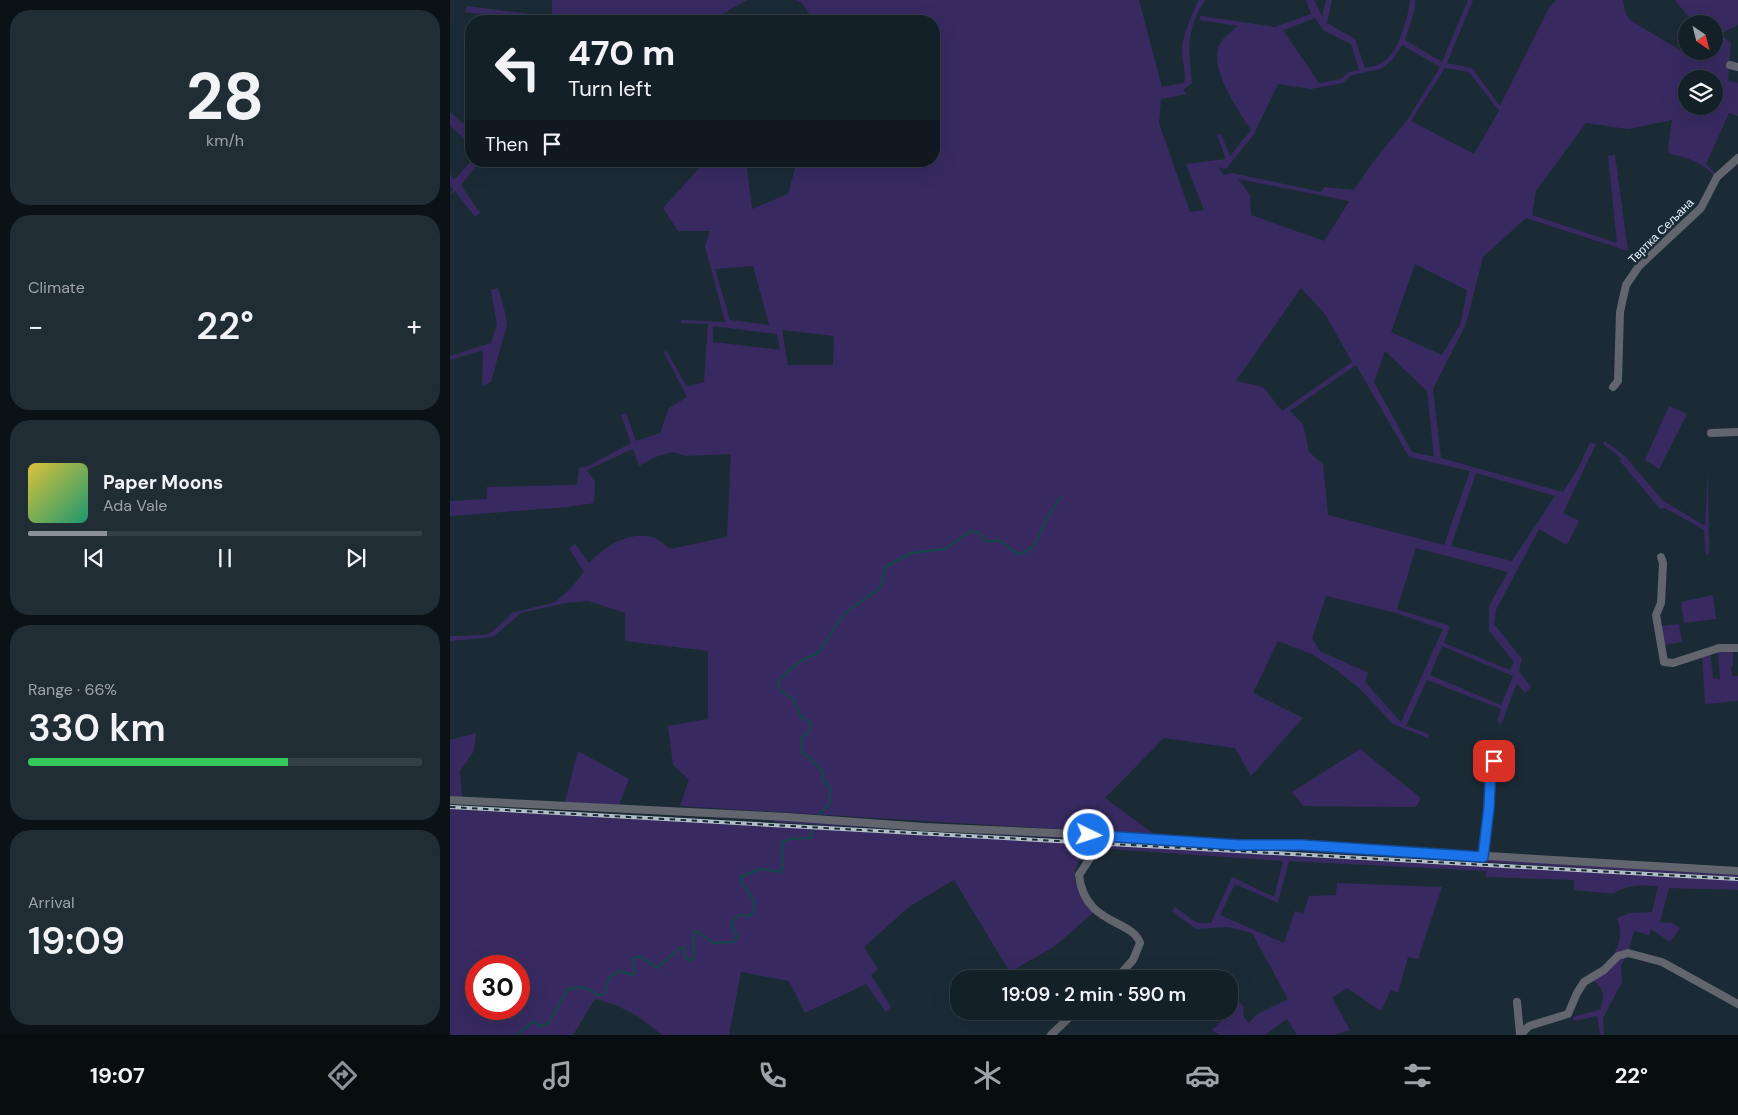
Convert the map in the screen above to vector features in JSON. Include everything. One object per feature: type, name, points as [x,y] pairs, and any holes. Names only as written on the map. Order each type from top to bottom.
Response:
[{"type":"street","name":"Твртка Сељана","points":[[1614,387],[1618,382],[1620,312],[1626,285],[1639,266],[1701,208],[1717,177],[1738,158]]},
{"type":"street","points":[[1711,433],[1738,432]]},
{"type":"street","points":[[1661,557],[1663,563],[1661,603],[1656,615],[1664,662],[1673,664],[1719,648],[1738,648]]},
{"type":"street","points":[[1483,857],[1489,807],[1491,764],[1499,760],[1510,760]]},
{"type":"street","points":[[450,800],[816,819],[1239,845],[1302,845],[1738,871]]},
{"type":"street","points":[[1099,836],[1096,849],[1079,875],[1084,896],[1093,908],[1135,935],[1140,943],[1133,960],[1124,970]]},
{"type":"street","points":[[1520,1035],[1529,1026],[1568,1014],[1580,986],[1604,970],[1618,956],[1628,953],[1662,962],[1738,1004]]},
{"type":"street","points":[[1517,1002],[1520,1035]]},
{"type":"street","points":[[1051,1035],[1067,1020]]},
{"type":"shaded area","points":[[552,0],[747,0],[720,15],[552,15]]},
{"type":"shaded area","points":[[795,0],[1139,0],[1162,87],[1184,83],[1185,75],[1182,52],[1187,27],[1199,0],[1205,0],[1194,20],[1191,30],[1189,49],[1192,83],[1183,90],[1187,94],[1161,99],[1159,123],[1190,212],[1204,210],[1186,164],[1226,159],[1217,135],[1221,134],[1230,156],[1251,130],[1220,75],[1218,63],[1217,52],[1221,42],[1238,26],[1199,20],[1201,16],[1275,27],[1311,14],[1306,0],[1314,0],[1322,16],[1326,0],[1332,0],[1327,23],[1355,39],[1365,68],[1382,63],[1396,48],[1408,14],[1410,0],[1415,0],[1415,9],[1405,40],[1442,62],[1468,0],[1473,0],[1447,63],[1472,68],[1500,106],[1549,8],[1556,0],[1623,0],[1625,12],[1630,20],[1678,49],[1678,60],[1723,60],[1723,36],[1731,43],[1728,81],[1738,83],[1738,116],[1729,113],[1706,164],[1717,175],[1715,177],[1695,161],[1670,154],[1668,151],[1672,120],[1628,129],[1586,123],[1536,191],[1532,215],[1617,243],[1608,156],[1615,155],[1628,251],[1526,218],[1483,257],[1466,324],[1433,389],[1441,458],[1563,492],[1579,467],[1590,442],[1596,444],[1563,513],[1579,521],[1567,545],[1539,529],[1496,610],[1494,624],[1522,659],[1519,671],[1531,687],[1525,693],[1517,683],[1501,725],[1497,721],[1501,709],[1427,680],[1406,726],[1429,734],[1428,738],[1393,724],[1361,690],[1312,654],[1278,641],[1253,693],[1303,718],[1251,776],[1235,748],[1164,738],[1105,798],[1155,835],[680,806],[689,780],[673,765],[668,726],[708,719],[708,651],[625,641],[625,613],[588,601],[566,603],[521,613],[493,637],[450,641],[450,636],[486,635],[492,632],[512,613],[555,602],[571,588],[584,572],[569,548],[575,544],[589,563],[611,545],[628,537],[647,536],[657,539],[670,549],[727,537],[731,454],[686,456],[673,452],[658,456],[639,466],[633,449],[587,470],[595,482],[594,503],[567,507],[450,516],[450,501],[487,499],[487,487],[577,485],[579,468],[588,466],[631,443],[621,415],[626,413],[636,441],[660,433],[669,408],[687,397],[664,353],[666,350],[687,387],[704,382],[708,324],[681,323],[681,320],[725,322],[705,246],[710,231],[678,231],[663,208],[700,167],[747,167],[752,209],[788,194],[795,167],[940,167],[940,15],[810,15],[802,3]],"holes":[[[1315,18],[1323,30],[1351,44],[1359,70],[1349,72],[1341,79],[1319,83],[1283,30]],[[1402,45],[1440,67],[1408,119],[1373,162],[1354,190],[1324,187],[1321,192],[1232,173],[1223,175],[1219,167],[1226,169],[1254,134],[1278,84],[1311,89],[1343,83],[1352,75],[1381,69],[1392,60]],[[1445,68],[1469,72],[1499,111],[1474,154],[1411,121]],[[1238,179],[1349,202],[1324,241],[1251,215],[1250,195]],[[1415,264],[1467,290],[1461,323],[1442,355],[1391,332]],[[753,266],[769,325],[730,320],[715,269]],[[1301,288],[1325,314],[1352,362],[1282,411],[1263,387],[1236,381]],[[713,326],[777,334],[780,350],[713,342]],[[782,330],[834,336],[833,365],[788,365]],[[1385,351],[1427,391],[1434,457],[1412,452],[1374,382]],[[1356,365],[1409,457],[1470,471],[1444,545],[1328,515],[1323,464],[1309,452],[1303,424],[1290,411]],[[1476,473],[1555,496],[1512,561],[1451,546]],[[1416,548],[1508,572],[1489,606],[1489,631],[1514,662],[1510,670],[1444,643],[1450,626],[1397,609]],[[1326,596],[1396,613],[1443,629],[1401,722],[1365,682],[1368,673],[1320,651],[1312,638]],[[1442,646],[1513,676],[1501,705],[1430,675]]]},
{"type":"shaded area","points":[[1675,0],[1738,0],[1738,25],[1723,32],[1723,15],[1687,15]]},
{"type":"shaded area","points":[[467,6],[537,15],[486,15],[465,12]]},
{"type":"shaded area","points":[[450,112],[465,125],[465,140],[450,126]]},
{"type":"shaded area","points":[[466,167],[475,167],[461,185],[480,213],[475,217],[455,191],[450,195],[453,189],[450,186],[450,174],[454,180]]},
{"type":"shaded area","points":[[498,288],[507,325],[491,382],[482,386],[483,350],[450,360],[450,356],[491,343],[497,325],[491,290]]},
{"type":"shaded area","points":[[1669,406],[1687,414],[1659,469],[1645,460]]},
{"type":"shaded area","points":[[1605,441],[1626,457],[1662,500],[1705,526],[1708,471],[1709,555],[1706,554],[1704,530],[1665,508],[1660,509],[1620,461],[1622,459],[1603,444]]},
{"type":"shaded area","points":[[1713,595],[1716,619],[1684,623],[1681,602]]},
{"type":"shaded area","points":[[1679,624],[1682,642],[1658,646],[1655,627]]},
{"type":"shaded area","points":[[1733,651],[1733,666],[1731,667],[1732,676],[1738,676],[1738,701],[1705,704],[1702,655],[1710,652],[1713,678],[1720,679],[1718,652]]},
{"type":"shaded area","points":[[476,733],[474,751],[460,771],[462,797],[450,797],[450,740]]},
{"type":"shaded area","points":[[1360,749],[1421,798],[1416,807],[1303,806],[1292,792]]},
{"type":"shaded area","points":[[578,751],[629,779],[619,805],[565,802]]},
{"type":"shaded area","points":[[450,809],[1094,844],[1079,862],[1076,869],[1075,882],[1085,901],[1095,911],[1055,946],[1013,970],[1009,970],[954,880],[910,906],[864,947],[878,969],[871,975],[891,1007],[886,1012],[866,984],[805,1013],[789,981],[741,972],[729,1035],[662,1035],[639,1017],[616,1005],[595,999],[573,1035],[450,1035]]},
{"type":"shaded area","points":[[780,818],[1093,835],[1095,840],[773,822]]},
{"type":"shaded area","points":[[1099,839],[1274,846],[1738,873],[1738,877]]},
{"type":"shaded area","points":[[1098,844],[1738,880],[1738,890],[1669,888],[1660,922],[1672,923],[1680,928],[1670,942],[1651,929],[1649,935],[1634,931],[1627,956],[1621,965],[1622,982],[1603,1018],[1604,1035],[1600,1035],[1597,1016],[1574,1021],[1573,1017],[1601,1009],[1603,993],[1592,980],[1615,952],[1620,936],[1617,918],[1629,913],[1652,912],[1658,886],[1640,885],[1629,887],[1613,894],[1574,890],[1574,880],[1486,877],[1486,871],[1289,861],[1278,903],[1235,884],[1220,915],[1284,943],[1295,911],[1303,914],[1309,896],[1336,895],[1337,883],[1442,887],[1418,959],[1408,957],[1398,993],[1391,990],[1381,1011],[1347,988],[1332,998],[1350,1030],[1334,1035],[1297,1035],[1287,1019],[1265,1035],[1219,1035],[1212,1030],[1222,1020],[1238,1020],[1238,1001],[1244,1007],[1243,1016],[1249,1023],[1257,1014],[1288,999],[1252,933],[1228,927],[1196,929],[1172,911],[1175,907],[1197,923],[1211,923],[1232,877],[1274,897],[1283,861],[1095,848]]},
{"type":"waterway","points":[[817,816],[830,804],[830,787],[823,781],[823,771],[801,751],[801,739],[809,731],[811,723],[801,717],[793,699],[781,691],[778,686],[780,679],[800,661],[818,653],[844,614],[880,588],[885,567],[911,553],[945,549],[971,531],[979,533],[988,542],[999,540],[1018,554],[1024,552],[1029,550],[1035,543],[1061,497]]},
{"type":"waterway","points":[[517,1035],[532,1022],[541,1026],[549,1023],[567,990],[584,988],[597,995],[604,994],[609,978],[620,971],[632,975],[635,973],[632,961],[636,957],[642,957],[657,968],[680,948],[684,948],[685,957],[690,961],[694,957],[693,937],[696,931],[714,943],[734,942],[737,937],[732,925],[733,919],[740,915],[750,916],[754,904],[740,877],[760,869],[781,872],[783,867],[782,842],[790,839],[810,838],[813,831]]},
{"type":"railway","points":[[450,807],[1738,879]]},
{"type":"route","points":[[1089,835],[1239,845],[1302,845],[1483,857],[1489,807],[1490,770],[1491,764],[1494,761]]}]
